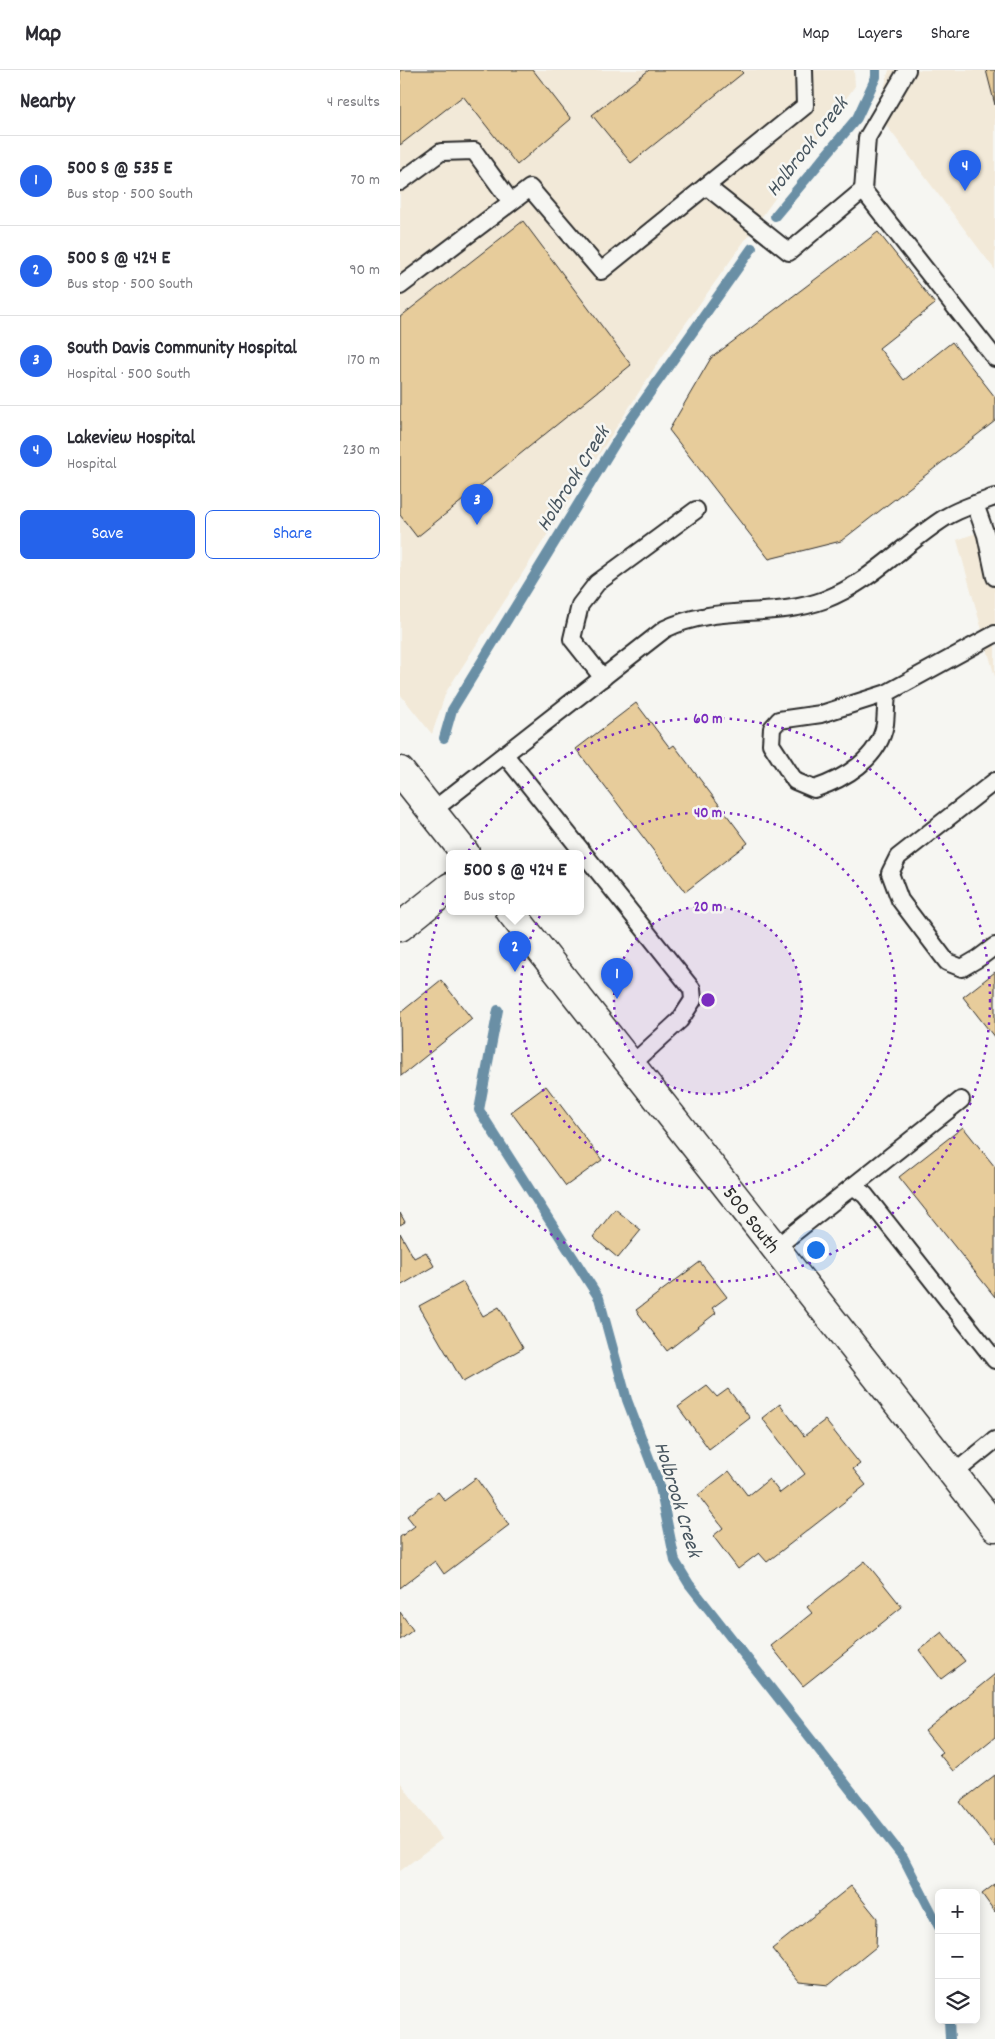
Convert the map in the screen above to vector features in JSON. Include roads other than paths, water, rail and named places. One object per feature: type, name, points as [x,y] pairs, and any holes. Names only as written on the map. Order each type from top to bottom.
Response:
[{"type":"street","points":[[400,770],[463,850]]},
{"type":"street","points":[[400,927],[446,890]]},
{"type":"street","name":"500 South","points":[[513,915],[995,1527]]},
{"type":"lane","points":[[400,286],[530,188],[601,271],[805,106],[804,70]]},
{"type":"lane","points":[[907,70],[867,138],[863,190],[995,358]]},
{"type":"lane","points":[[400,182],[441,152],[474,151],[512,202]]},
{"type":"lane","points":[[706,186],[789,252],[863,190]]},
{"type":"lane","points":[[432,812],[666,629],[682,621],[710,615],[802,606],[823,600],[849,589],[867,578],[945,518],[960,510],[995,497]]},
{"type":"lane","points":[[975,504],[986,535],[995,577]]},
{"type":"lane","points":[[603,678],[572,639],[580,604],[597,583],[696,510]]},
{"type":"lane","points":[[887,692],[885,725],[878,745],[867,760],[831,783],[814,789],[795,781],[771,744],[772,728],[779,720],[821,714],[887,692],[995,634]]},
{"type":"lane","points":[[505,755],[581,850]]},
{"type":"lane","points":[[995,781],[898,857],[890,873],[900,900],[947,962],[962,968],[995,946]]},
{"type":"lane","points":[[584,854],[692,989],[693,1000],[680,1020],[631,1065]]},
{"type":"lane","points":[[775,1248],[961,1100]]},
{"type":"lane","points":[[853,1186],[865,1195],[995,1360]]},
{"type":"lane","points":[[953,1474],[995,1440]]},
{"type":"waterway","name":"Holbrook Creek","points":[[775,216],[857,118],[876,77],[876,70]]},
{"type":"waterway","name":"Holbrook Creek","points":[[444,738],[452,710],[624,429],[752,248]]},
{"type":"waterway","name":"Holbrook Creek","points":[[498,1010],[479,1110],[599,1298],[627,1400],[660,1487],[675,1561],[689,1584],[903,1857],[935,1919]]},
{"type":"waterway","name":"Holbrook Creek","points":[[949,2024],[950,2039]]},
{"type":"place","name":"Lakeview Hospital","points":[[965,191]]},
{"type":"place","name":"South Davis Community Hospital","points":[[477,525]]},
{"type":"place","name":"500 S @ 424 E","points":[[515,972]]},
{"type":"place","name":"500 S @ 535 E","points":[[617,999]]}]
